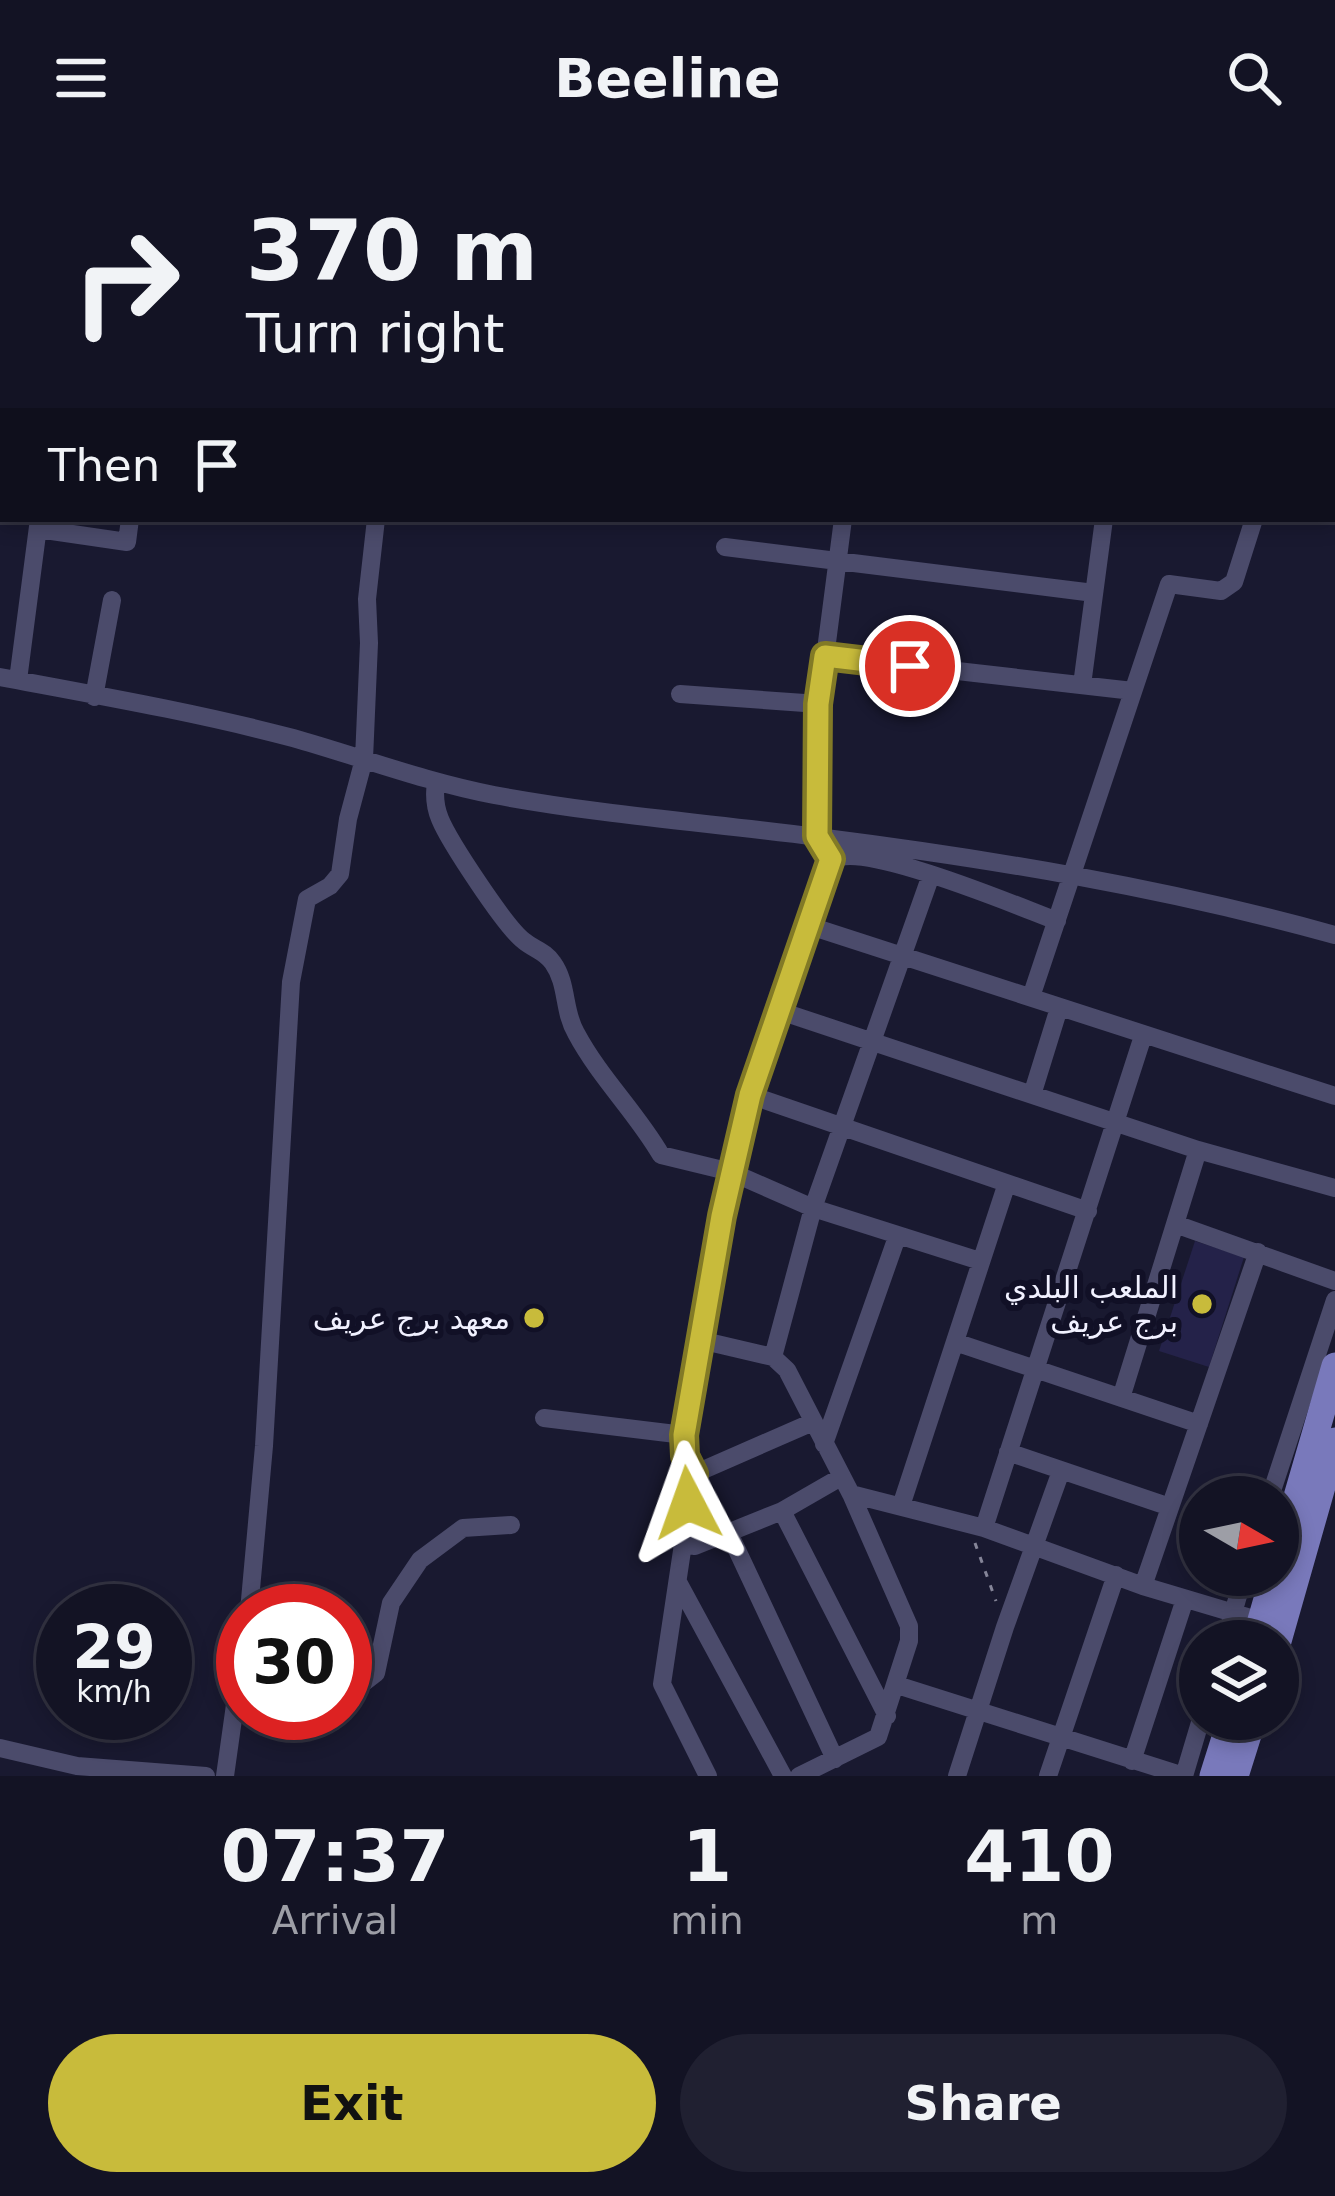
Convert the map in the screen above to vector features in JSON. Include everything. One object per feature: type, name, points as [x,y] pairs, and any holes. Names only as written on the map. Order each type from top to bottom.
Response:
[{"type":"main road","points":[[1299,1490],[1335,1366]]},
{"type":"main road","points":[[1265,1620],[1335,1441]]},
{"type":"main road","points":[[1213,1776],[1224,1740]]},
{"type":"main road","points":[[1235,1776],[1246,1740]]},
{"type":"street","points":[[130,522],[127,542],[38,524],[9,678],[288,737],[436,782],[634,817],[817,836],[1072,874],[1252,912],[1335,935]]},
{"type":"street","points":[[251,1584],[291,982],[307,899],[340,874],[364,759],[367,599],[376,522]]},
{"type":"street","points":[[831,859],[817,836],[818,704],[843,522]]},
{"type":"street","points":[[1082,686],[1104,522]]},
{"type":"street","points":[[1031,997],[1169,584],[1221,591],[1234,582],[1253,522]]},
{"type":"street","points":[[725,547],[1094,592]]},
{"type":"street","points":[[94,697],[112,600]]},
{"type":"street","points":[[825,656],[1133,691]]},
{"type":"street","points":[[680,694],[818,704]]},
{"type":"street","points":[[436,782],[436,804],[446,831],[521,939],[553,962],[579,1039],[666,1160],[731,1172],[813,1208],[980,1261]]},
{"type":"street","points":[[708,1776],[662,1684],[694,1474],[685,1456],[684,1435],[731,1172],[750,1095],[831,859],[862,856],[931,875],[1057,921]]},
{"type":"street","points":[[773,1357],[813,1208],[931,875]]},
{"type":"street","points":[[810,926],[1335,1096]]},
{"type":"street","points":[[1032,1095],[1059,1008]]},
{"type":"street","points":[[780,1011],[1198,1150],[1335,1188]]},
{"type":"street","points":[[976,1526],[1008,1452],[1143,1036]]},
{"type":"street","points":[[750,1095],[1088,1211]]},
{"type":"street","points":[[1121,1398],[1198,1150]]},
{"type":"street","points":[[902,1506],[1006,1186]]},
{"type":"street","points":[[1178,1225],[1335,1281]]},
{"type":"street","points":[[824,1444],[897,1238]]},
{"type":"street","points":[[1143,1586],[1258,1252]]},
{"type":"street","points":[[1277,1476],[1335,1300]]},
{"type":"street","points":[[700,1340],[773,1357],[792,1377],[909,1626],[909,1641],[878,1737],[799,1776]]},
{"type":"street","points":[[955,1342],[1199,1424]]},
{"type":"street","points":[[544,1418],[684,1435]]},
{"type":"street","points":[[694,1474],[813,1422]]},
{"type":"street","points":[[1008,1452],[1170,1508]]},
{"type":"street","points":[[957,1776],[1004,1627],[1061,1471]]},
{"type":"street","points":[[683,1544],[705,1545],[846,1486],[976,1526],[1239,1620]]},
{"type":"street","points":[[782,1511],[887,1716]]},
{"type":"street","points":[[372,1676],[391,1603],[420,1560],[463,1528],[512,1525]]},
{"type":"street","points":[[730,1535],[835,1759]]},
{"type":"street","points":[[1048,1776],[1116,1575]]},
{"type":"street","points":[[678,1582],[784,1776]]},
{"type":"street","points":[[1132,1761],[1185,1599]]},
{"type":"street","points":[[896,1685],[1184,1776],[1195,1740]]},
{"type":"street","points":[[225,1776],[231,1740]]},
{"type":"street","points":[[0,1748],[77,1766],[206,1776]]},
{"type":"path","points":[[976,1526],[1004,1627]]},
{"type":"shaded area","name":"الملعب البلدي برج عريف","points":[[1195,1241],[1244,1257],[1209,1367],[1159,1351]]},
{"type":"place","name":"الملعب البلدي برج عريف","points":[[1202,1304]]},
{"type":"place","name":"معهد برج عريف","points":[[534,1318]]},
{"type":"route","points":[[688,1503],[694,1474],[685,1456],[684,1435],[731,1172],[750,1095],[831,859],[817,836],[818,704],[825,656],[910,666]]}]
